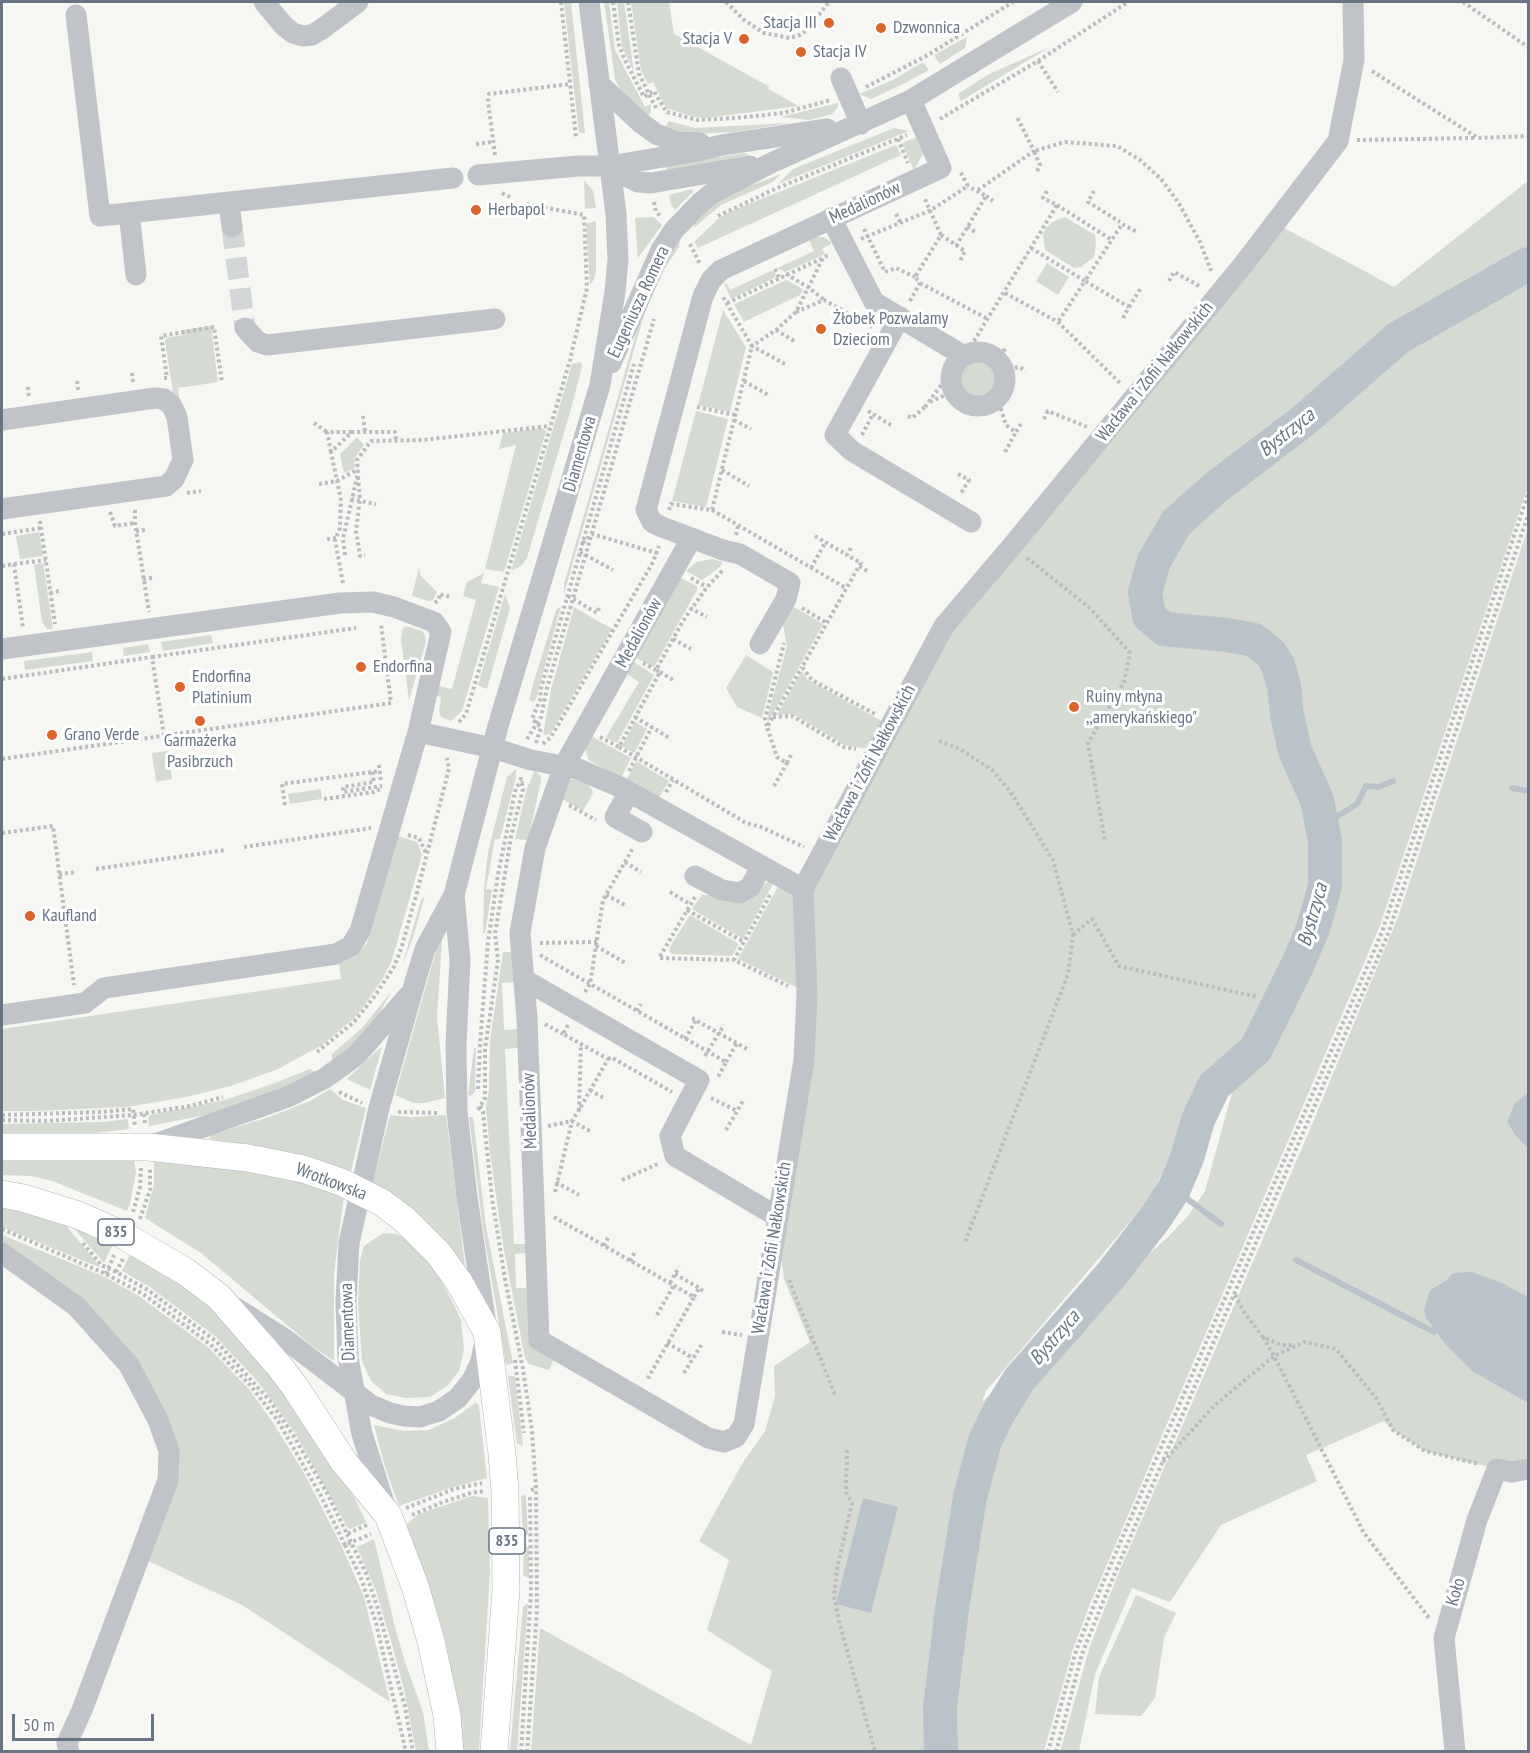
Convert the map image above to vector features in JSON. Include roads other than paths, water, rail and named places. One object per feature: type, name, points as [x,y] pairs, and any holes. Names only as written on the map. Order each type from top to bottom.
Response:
[{"type":"main road","name":"Wrotkowska","points":[[2,1147],[144,1145],[278,1163],[327,1176],[360,1190],[394,1211],[429,1243],[459,1282],[487,1332]]},
{"type":"main road","name":"835","points":[[2,1194],[78,1215],[123,1235],[186,1272],[219,1297],[295,1386],[344,1462],[386,1521]]},
{"type":"main road","name":"Diamentowa","points":[[487,1332],[503,1470],[507,1566],[494,1752]]},
{"type":"main road","name":"Diamentowa","points":[[386,1521],[415,1586],[431,1641],[447,1715],[450,1752]]},
{"type":"street","points":[[264,2],[284,26],[293,33],[303,36],[312,35],[322,29],[358,2]]},
{"type":"street","name":"Diamentowa","points":[[386,1521],[353,1393],[346,1339],[349,1243],[379,1108],[412,992],[425,949],[454,895],[493,748],[600,385],[618,259],[616,214],[589,2]]},
{"type":"street","name":"Eugeniusza Romera","points":[[600,385],[661,250],[682,237],[700,203],[771,163],[911,100],[1072,2]]},
{"type":"street","name":"Wacława i Zofii Nałkowskich","points":[[539,1340],[708,1438],[724,1442],[736,1437],[744,1424],[776,1216],[804,1060],[807,994],[803,889],[944,626],[1219,295],[1338,141],[1354,60],[1353,2]]},
{"type":"street","points":[[76,15],[100,216],[453,178]]},
{"type":"street","name":"Eugeniusza Romera","points":[[599,84],[647,128],[676,142],[722,145]]},
{"type":"street","points":[[845,87],[861,124]]},
{"type":"street","name":"Medalionów","points":[[539,1340],[525,981],[520,933],[535,848],[564,766],[691,538],[652,522],[646,510],[702,296],[711,280],[721,270],[941,168],[935,126],[911,100]]},
{"type":"street","name":"Eugeniusza Romera","points":[[610,166],[693,153],[722,145],[861,124]]},
{"type":"street","name":"Eugeniusza Romera","points":[[610,166],[631,178],[651,183],[771,163]]},
{"type":"street","points":[[486,168],[610,166]]},
{"type":"street","points":[[229,203],[232,227]]},
{"type":"street","points":[[129,213],[136,275]]},
{"type":"street","points":[[831,218],[874,302],[900,317],[961,360]]},
{"type":"street","points":[[900,317],[835,435],[852,451],[971,522]]},
{"type":"street","points":[[245,328],[258,342],[267,345],[495,319]]},
{"type":"street","points":[[982,353],[1002,360],[1005,378],[997,397],[987,404],[972,405],[959,398],[954,391],[951,376],[961,360],[982,353]]},
{"type":"street","points":[[2,420],[155,398],[164,399],[172,406],[177,417],[183,460],[174,479],[166,486],[2,509]]},
{"type":"street","points":[[691,538],[740,554],[790,583],[786,599],[760,644]]},
{"type":"street","points":[[2,649],[340,603],[373,602],[394,607],[434,622],[441,632],[418,732],[360,931],[357,939],[345,951],[104,988],[85,1003],[2,1015]]},
{"type":"street","points":[[418,732],[493,748],[531,760],[578,769],[629,792],[803,889]]},
{"type":"street","points":[[629,792],[615,817],[642,832]]},
{"type":"street","points":[[700,878],[722,890],[740,893],[750,887],[762,866]]},
{"type":"street","name":"Diamentowa","points":[[454,895],[460,960],[456,1044],[457,1112],[487,1332]]},
{"type":"street","points":[[525,981],[699,1080],[670,1136],[675,1156],[776,1216]]},
{"type":"street","name":"Wrotkowska","points":[[144,1145],[290,1096],[325,1078],[357,1055],[412,992]]},
{"type":"street","points":[[2,1253],[75,1306],[129,1365],[158,1420],[169,1451],[168,1480],[82,1710],[67,1743],[69,1752]]},
{"type":"street","points":[[219,1297],[285,1339],[353,1393],[379,1410],[404,1416],[420,1416],[439,1411],[458,1398],[473,1378],[481,1361],[487,1332]]},
{"type":"street","name":"Koło","points":[[1455,1752],[1444,1638],[1477,1520],[1497,1469],[1512,1472],[1528,1469]]},
{"type":"waterway","name":"Bystrzyca","points":[[941,1752],[940,1707],[952,1609],[970,1497],[985,1441],[1019,1380],[1111,1275],[1156,1217],[1174,1189],[1187,1158],[1198,1120],[1214,1086],[1256,1049],[1298,964],[1314,926],[1325,886],[1325,841],[1317,800],[1295,751],[1287,715],[1284,686],[1278,665],[1271,654],[1254,640],[1164,629],[1149,616],[1145,592],[1154,561],[1176,523],[1215,488],[1303,421],[1398,338],[1528,264]]},
{"type":"waterway","points":[[1322,826],[1357,804],[1366,786],[1378,787],[1393,781]]},
{"type":"waterway","points":[[1512,788],[1528,791]]},
{"type":"waterway","points":[[1174,1189],[1221,1224]]},
{"type":"waterway","points":[[1296,1260],[1434,1332]]},
{"type":"tunnel","points":[[232,227],[245,328]]},
{"type":"place","name":"Stacja III","points":[[829,23]]},
{"type":"place","name":"Dzwonnica","points":[[881,28]]},
{"type":"place","name":"Stacja V","points":[[744,39]]},
{"type":"place","name":"Stacja IV","points":[[801,52]]},
{"type":"place","name":"Herbapol","points":[[476,210]]},
{"type":"place","name":"Żłobek Pozwalamy Dzieciom","points":[[821,329]]},
{"type":"place","name":"Endorfina","points":[[361,667]]},
{"type":"place","name":"Endorfina Platinium","points":[[180,687]]},
{"type":"place","name":"Ruiny młyna ,,amerykańskiego\"","points":[[1074,707]]},
{"type":"place","name":"Garmażerka Pasibrzuch","points":[[200,721]]},
{"type":"place","name":"Grano Verde","points":[[52,735]]},
{"type":"place","name":"Kaufland","points":[[30,916]]}]
